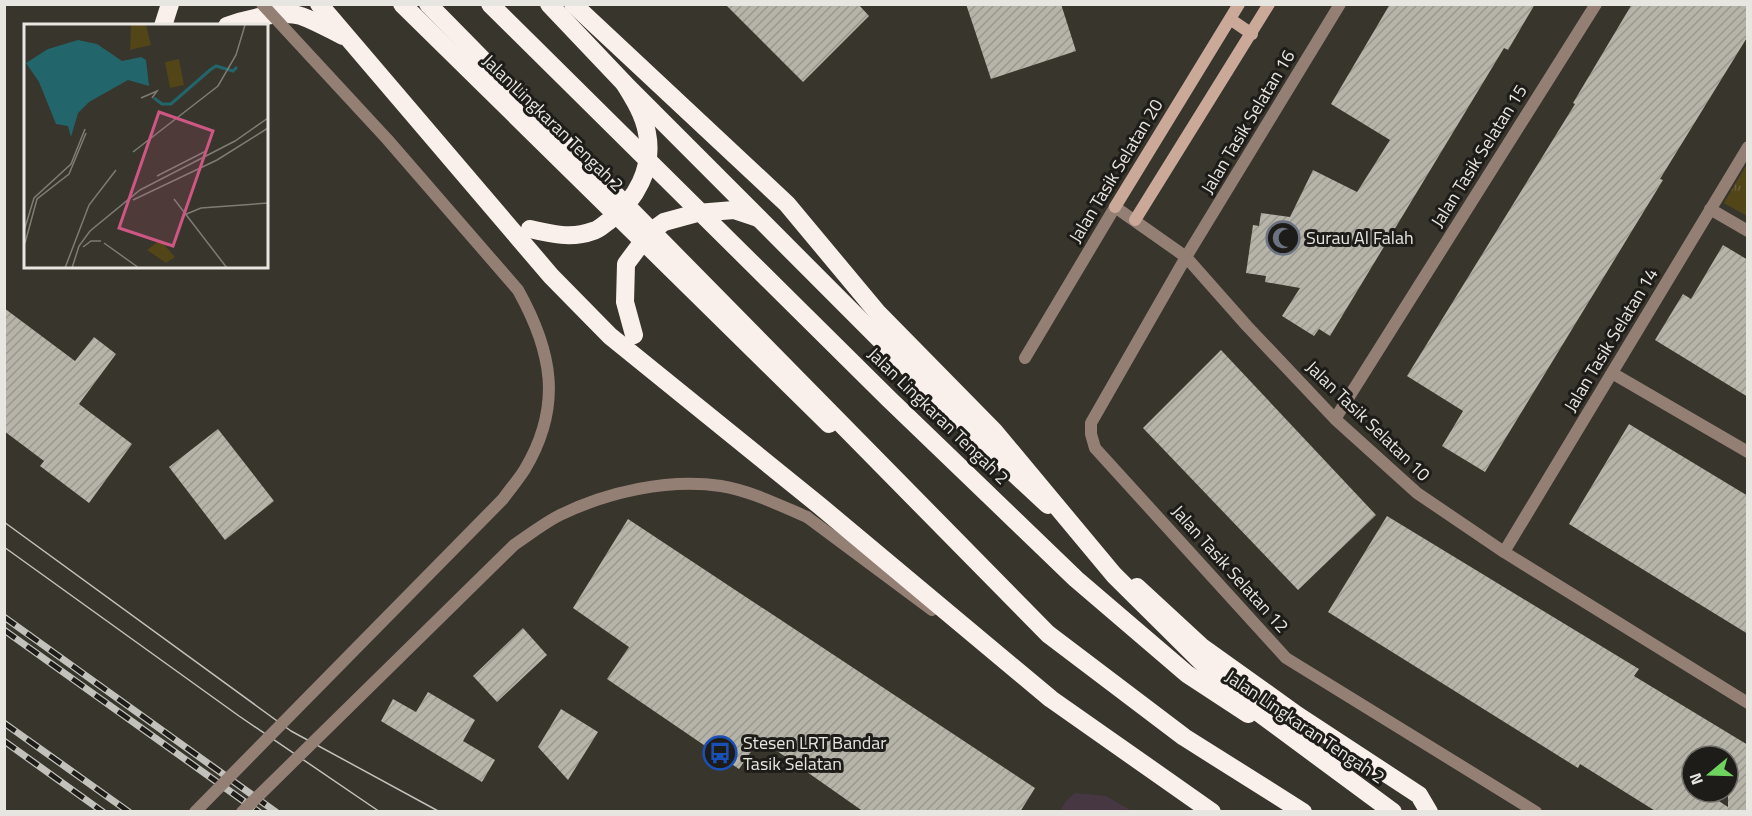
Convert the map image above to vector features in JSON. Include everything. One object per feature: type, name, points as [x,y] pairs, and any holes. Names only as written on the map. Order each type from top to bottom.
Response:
[{"type":"highway","points":[[164,24],[170,4]]},
{"type":"highway","points":[[319,4],[551,276],[610,336],[1051,699],[1212,812]]},
{"type":"highway","name":"Jalan Lingkaran Tengah 2","points":[[402,4],[989,582],[1092,673],[1137,706],[1298,812]]},
{"type":"highway","points":[[428,4],[1048,634],[1184,737],[1303,812]]},
{"type":"highway","name":"Jalan Lingkaran Tengah 2","points":[[490,4],[889,399],[1076,579],[1187,674],[1394,812]]},
{"type":"highway","points":[[549,4],[624,83],[992,452],[1202,646],[1297,716],[1419,795],[1429,812]]},
{"type":"highway","points":[[573,4],[787,204],[877,312],[994,431],[1114,575],[1236,696],[1394,812]]},
{"type":"highway","points":[[232,24],[244,19],[270,15],[299,15],[350,39]]},
{"type":"highway","points":[[480,191],[530,229],[563,236],[595,231],[623,210],[636,193],[649,161],[647,133],[639,108],[624,83]]},
{"type":"highway","points":[[649,366],[634,334],[625,302],[626,264],[649,233],[664,222],[697,213],[734,210],[759,218]]},
{"type":"street","points":[[195,812],[503,499],[525,468],[540,436],[548,405],[549,377],[546,354],[534,317],[518,290],[387,139],[262,4]]},
{"type":"street","name":"Jalan Tasik Selatan 20","points":[[1025,358],[1239,4]]},
{"type":"street","points":[[1135,220],[1269,4]]},
{"type":"street","name":"Jalan Tasik Selatan 16","points":[[1186,257],[1340,4]]},
{"type":"street","name":"Jalan Tasik Selatan 15","points":[[1335,419],[1596,4]]},
{"type":"street","points":[[1230,19],[1252,34]]},
{"type":"street","name":"Jalan Tasik Selatan 14","points":[[1504,552],[1748,147]]},
{"type":"street","name":"Jalan Tasik Selatan 10","points":[[1115,207],[1186,257],[1247,326],[1335,419],[1417,493],[1504,552],[1748,702]]},
{"type":"street","points":[[1710,209],[1748,231]]},
{"type":"street","name":"Jalan Tasik Selatan 12","points":[[1186,257],[1091,423],[1095,448],[1286,658],[1536,812]]},
{"type":"street","points":[[1612,373],[1748,452]]},
{"type":"street","points":[[242,812],[514,545],[558,515],[585,504],[649,486],[685,484],[721,486],[761,497],[807,517],[1051,699]]},
{"type":"shaded area","points":[[1075,793],[1106,796],[1132,811],[1060,811]]},
{"type":"green space","points":[[1747,164],[1747,216],[1724,203]]},
{"type":"building","points":[[725,4],[858,4],[869,16],[803,82]]},
{"type":"building","points":[[966,4],[1061,4],[1076,51],[991,79]]},
{"type":"building","points":[[1390,4],[1535,4],[1508,50],[1504,48],[1330,336],[1319,329],[1314,336],[1282,316],[1300,288],[1265,282],[1266,276],[1246,273],[1253,225],[1259,226],[1261,213],[1290,217],[1313,170],[1357,192],[1390,140],[1331,104]]},
{"type":"building","points":[[1632,4],[1748,4],[1748,36],[1485,472],[1442,446],[1463,411],[1407,376],[1575,104],[1573,103]]},
{"type":"building","points":[[1723,245],[1748,260],[1748,397],[1655,340],[1683,294],[1691,299]]},
{"type":"building","points":[[4,308],[75,361],[94,337],[116,354],[79,404],[132,444],[89,503],[40,466],[44,461],[4,431]]},
{"type":"building","points":[[1221,350],[1376,515],[1298,590],[1143,428]]},
{"type":"building","points":[[1629,424],[1748,496],[1748,634],[1569,524]]},
{"type":"building","points":[[218,429],[274,501],[225,540],[169,467]]},
{"type":"building","points":[[1387,516],[1639,669],[1634,676],[1748,745],[1748,812],[1657,812],[1580,764],[1578,768],[1328,612]]},
{"type":"building","points":[[628,519],[1035,788],[1020,812],[864,812],[760,739],[739,769],[607,679],[629,647],[573,608]]},
{"type":"building","points":[[523,628],[547,655],[497,702],[473,676]]},
{"type":"building","points":[[428,692],[475,720],[463,741],[495,760],[482,782],[381,721],[393,699],[416,712]]},
{"type":"building","points":[[561,709],[598,732],[568,780],[538,747]]},
{"type":"tram line","points":[[4,522],[291,731],[440,812]]},
{"type":"tram line","points":[[4,547],[239,716],[380,812]]},
{"type":"railway","points":[[4,617],[276,812]]},
{"type":"railway","points":[[4,630],[259,812]]},
{"type":"railway","points":[[4,723],[129,812]]},
{"type":"railway","points":[[4,741],[103,812]]},
{"type":"place","name":"Surau Al Falah","points":[[1283,238]]},
{"type":"place","name":"Stesen LRT Bandar Tasik Selatan","points":[[720,753]]}]
